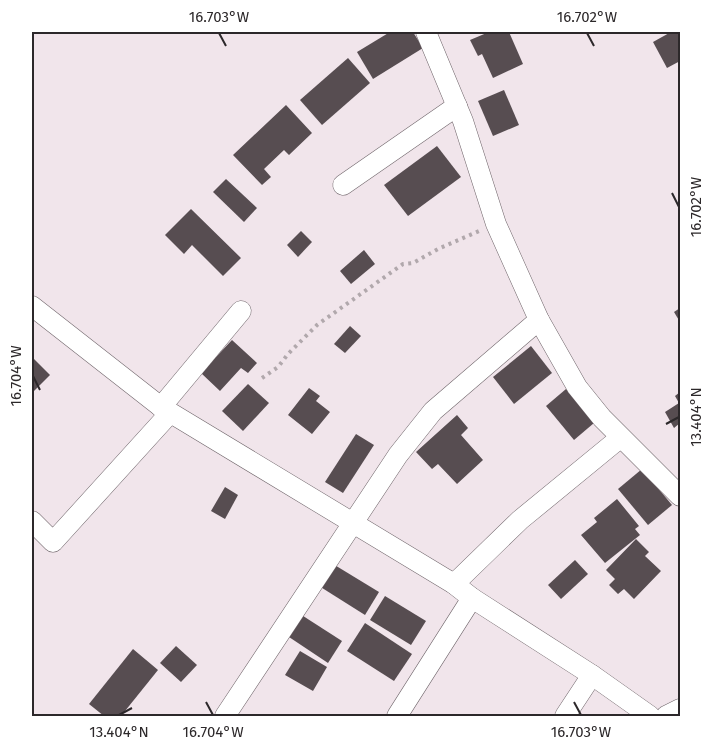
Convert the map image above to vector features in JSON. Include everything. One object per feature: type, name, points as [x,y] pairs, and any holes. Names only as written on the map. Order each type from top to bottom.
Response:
[{"type":"street","points":[[426,32],[457,106],[496,224],[539,320],[577,387],[620,438],[681,496]]},
{"type":"street","points":[[343,185],[457,106]]},
{"type":"street","points":[[32,306],[165,410],[454,584],[592,675],[650,717]]},
{"type":"street","points":[[32,521],[53,542],[165,410],[241,311]]},
{"type":"street","points":[[225,717],[398,455],[433,411],[539,320]]},
{"type":"street","points":[[454,584],[520,520],[620,438]]},
{"type":"street","points":[[397,717],[472,598]]},
{"type":"street","points":[[565,717],[592,675]]},
{"type":"street","points":[[666,717],[681,709]]},
{"type":"path","points":[[262,378],[278,367],[317,325],[403,264],[413,263],[457,240],[496,224]]},
{"type":"building","points":[[390,32],[413,32],[423,48],[373,79],[357,52]]},
{"type":"building","points":[[489,32],[509,32],[523,64],[493,78],[482,54],[478,56],[470,40]]},
{"type":"building","points":[[671,32],[680,32],[680,61],[667,68],[653,42]]},
{"type":"building","points":[[348,58],[370,83],[322,125],[300,100]]},
{"type":"building","points":[[504,90],[519,125],[493,136],[478,101]]},
{"type":"building","points":[[286,105],[312,133],[289,155],[284,150],[264,169],[271,177],[262,185],[233,155]]},
{"type":"building","points":[[437,146],[461,177],[408,216],[384,185]]},
{"type":"building","points":[[226,179],[257,208],[244,222],[213,192]]},
{"type":"building","points":[[191,209],[241,258],[223,276],[192,245],[184,254],[165,235]]},
{"type":"building","points":[[301,231],[312,242],[298,257],[287,245]]},
{"type":"building","points":[[364,250],[375,264],[351,284],[340,271]]},
{"type":"building","points":[[680,308],[680,322],[674,312]]},
{"type":"building","points":[[350,326],[361,336],[345,353],[334,344]]},
{"type":"building","points":[[232,340],[257,363],[248,373],[241,368],[220,391],[201,373]]},
{"type":"building","points":[[531,346],[552,373],[514,404],[493,377]]},
{"type":"building","points":[[32,357],[50,375],[32,393]]},
{"type":"building","points":[[248,384],[269,403],[243,431],[222,411]]},
{"type":"building","points":[[309,388],[320,396],[316,401],[330,412],[312,434],[288,415]]},
{"type":"building","points":[[566,389],[594,423],[574,440],[546,406]]},
{"type":"building","points":[[680,392],[680,423],[674,428],[665,412],[679,403],[675,396]]},
{"type":"building","points":[[457,415],[468,428],[461,435],[483,460],[457,484],[438,464],[432,469],[416,452]]},
{"type":"building","points":[[356,434],[374,445],[343,493],[325,482]]},
{"type":"building","points":[[642,469],[672,505],[648,525],[618,489]]},
{"type":"building","points":[[225,487],[238,495],[225,519],[211,511]]},
{"type":"building","points":[[617,499],[639,526],[635,529],[640,535],[605,563],[581,535],[597,522],[594,518]]},
{"type":"building","points":[[636,539],[649,552],[645,556],[661,571],[634,599],[624,589],[618,594],[609,585],[615,579],[606,570]]},
{"type":"building","points":[[575,560],[588,574],[561,599],[548,585]]},
{"type":"building","points":[[333,564],[379,592],[365,615],[319,586]]},
{"type":"building","points":[[385,596],[426,621],[411,645],[370,620]]},
{"type":"building","points":[[300,614],[342,641],[328,663],[286,635]]},
{"type":"building","points":[[365,623],[412,654],[394,681],[347,651]]},
{"type":"building","points":[[176,646],[197,665],[181,682],[160,663]]},
{"type":"building","points":[[133,649],[158,670],[121,716],[104,716],[89,704]]},
{"type":"building","points":[[300,651],[327,667],[313,691],[285,675]]}]
